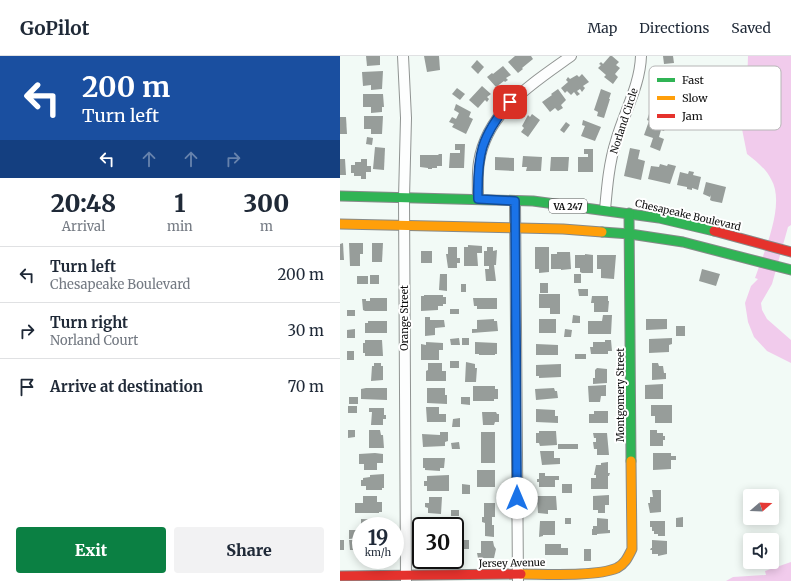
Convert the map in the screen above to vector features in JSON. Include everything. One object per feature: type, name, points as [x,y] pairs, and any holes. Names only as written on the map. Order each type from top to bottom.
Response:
[{"type":"main road","name":"Chesapeake Boulevard","points":[[340,196],[478,199],[533,202],[605,210],[629,213],[695,226],[791,252]]},
{"type":"main road","points":[[629,213],[630,234]]},
{"type":"main road","points":[[340,224],[562,229],[630,234],[683,242],[791,270]]},
{"type":"main road","name":"Montgomery Street","points":[[630,234],[632,541],[630,555]]},
{"type":"main road","name":"Jersey Avenue","points":[[340,576],[406,578],[518,578],[575,574],[614,569],[622,565],[630,555]]},
{"type":"street","name":"Orange Street","points":[[403,56],[406,118],[404,198],[406,578]]},
{"type":"street","points":[[478,199],[479,162],[482,147],[488,132],[497,118],[510,102],[526,88],[571,56]]},
{"type":"street","name":"Norland Circle","points":[[605,210],[608,178],[616,140],[638,80],[641,56]]},
{"type":"street","points":[[515,201],[518,578]]},
{"type":"shaded area","points":[[748,56],[791,56],[791,225],[788,227],[772,284],[761,303],[762,310],[767,319],[791,340],[791,363],[767,351],[754,337],[748,322],[745,303],[751,286],[758,279],[755,278],[772,228],[776,201],[775,189],[769,175],[747,154],[742,130],[781,130],[781,66],[748,66]]},
{"type":"shaded area","points":[[791,562],[791,581],[726,581],[733,577],[766,575],[765,571],[779,569],[779,566]]},
{"type":"building","points":[[366,56],[380,56],[380,65],[367,66]]},
{"type":"building","points":[[424,56],[439,56],[440,70],[427,72]]},
{"type":"building","points":[[515,56],[531,56],[533,59],[518,73],[508,62]]},
{"type":"building","points":[[610,56],[619,62],[616,65],[620,68],[615,74],[618,77],[613,84],[604,77],[606,75],[598,68],[601,65],[599,64],[601,62],[603,64]]},
{"type":"building","points":[[663,56],[673,56],[674,63],[664,64]]},
{"type":"building","points":[[477,60],[484,67],[478,74],[471,67]]},
{"type":"building","points":[[503,66],[511,75],[506,78],[508,80],[496,87],[487,77]]},
{"type":"building","points":[[383,71],[382,89],[371,90],[371,85],[363,86],[362,72]]},
{"type":"building","points":[[582,74],[589,82],[583,86],[585,88],[582,92],[580,89],[577,91],[580,94],[577,96],[574,92],[571,95],[567,91],[565,93],[561,88],[568,82],[566,80],[568,77],[570,79],[577,75],[579,77]]},
{"type":"building","points":[[482,86],[491,94],[487,97],[489,99],[487,102],[485,100],[478,108],[469,100]]},
{"type":"building","points":[[457,88],[465,94],[460,100],[452,94]]},
{"type":"building","points":[[558,89],[566,100],[561,105],[563,108],[558,111],[555,108],[550,112],[542,102]]},
{"type":"building","points":[[601,89],[611,93],[604,118],[597,116],[598,112],[594,110]]},
{"type":"building","points":[[363,94],[383,94],[384,107],[382,107],[382,112],[371,113],[371,107],[363,107]]},
{"type":"building","points":[[456,104],[471,112],[469,117],[473,119],[466,134],[452,127],[454,124],[449,122],[452,117],[456,119],[459,113],[454,110]]},
{"type":"building","points":[[532,114],[540,120],[528,137],[521,132],[524,128],[522,126],[528,115],[530,117]]},
{"type":"building","points":[[364,116],[383,116],[382,134],[371,134],[371,129],[364,129]]},
{"type":"building","points":[[340,117],[346,117],[347,134],[340,134]]},
{"type":"building","points":[[583,120],[601,127],[595,141],[581,136],[585,126],[582,125]]},
{"type":"building","points":[[649,121],[649,130],[661,130],[659,137],[664,139],[660,151],[650,147],[653,138],[644,135]]},
{"type":"building","points":[[566,122],[570,125],[564,133],[560,130]]},
{"type":"building","points":[[367,137],[373,138],[372,145],[366,144]]},
{"type":"building","points":[[455,144],[465,144],[464,168],[449,168],[450,153],[460,153],[460,150],[455,150]]},
{"type":"building","points":[[375,147],[385,148],[384,170],[373,169]]},
{"type":"building","points":[[630,148],[640,150],[638,159],[645,161],[641,180],[624,176]]},
{"type":"building","points":[[584,149],[593,149],[593,172],[578,172],[578,157],[588,157],[588,154],[584,154]]},
{"type":"building","points":[[442,154],[442,166],[437,166],[437,168],[432,169],[420,167],[420,155]]},
{"type":"building","points":[[523,156],[542,157],[541,171],[526,171],[527,167],[522,167]]},
{"type":"building","points":[[495,157],[514,158],[514,171],[495,170]]},
{"type":"building","points":[[551,157],[569,157],[568,171],[550,171]]},
{"type":"building","points":[[340,159],[345,159],[346,175],[340,175]]},
{"type":"building","points":[[361,159],[367,159],[367,166],[371,166],[371,172],[366,172],[366,179],[361,179],[361,176],[354,176],[354,173],[351,173],[351,165],[355,165],[355,162],[361,162]]},
{"type":"building","points":[[660,164],[676,166],[670,184],[648,179],[651,166],[659,167]]},
{"type":"building","points":[[689,171],[694,172],[693,175],[701,177],[698,190],[692,188],[692,190],[687,189],[687,187],[677,185],[680,172],[688,174]]},
{"type":"building","points":[[706,182],[726,187],[722,203],[710,200],[711,195],[710,197],[703,194]]},
{"type":"building","points":[[343,243],[344,260],[340,260],[340,244]]},
{"type":"building","points":[[349,243],[363,243],[363,254],[360,254],[360,266],[350,266]]},
{"type":"building","points":[[372,243],[383,243],[382,262],[372,262]]},
{"type":"building","points":[[468,245],[482,246],[482,253],[477,253],[478,266],[464,266],[464,247],[468,247]]},
{"type":"building","points":[[448,247],[457,247],[457,258],[460,258],[460,263],[457,263],[457,268],[448,268],[446,254],[448,254]]},
{"type":"building","points":[[487,247],[493,247],[493,251],[497,250],[496,265],[494,265],[496,281],[486,281],[485,269],[489,269],[489,266],[484,266],[484,251],[487,251]]},
{"type":"building","points":[[535,247],[549,247],[549,272],[539,273],[539,269],[535,269]]},
{"type":"building","points":[[421,251],[432,251],[432,263],[421,263]]},
{"type":"building","points":[[557,252],[570,252],[571,269],[551,269],[551,254],[557,254]]},
{"type":"building","points":[[575,255],[593,255],[593,273],[582,273],[580,272],[580,268],[575,268]]},
{"type":"building","points":[[597,255],[616,255],[614,279],[601,278],[601,269],[597,269]]},
{"type":"building","points":[[702,269],[720,274],[716,286],[699,281]]},
{"type":"building","points":[[440,274],[447,274],[447,291],[439,290]]},
{"type":"building","points":[[574,274],[581,274],[581,283],[574,283]]},
{"type":"building","points":[[370,275],[379,275],[379,284],[370,284]]},
{"type":"building","points":[[357,276],[368,276],[368,284],[357,284]]},
{"type":"building","points":[[540,283],[548,283],[548,293],[540,293]]},
{"type":"building","points":[[461,284],[466,284],[466,292],[461,292]]},
{"type":"building","points":[[578,289],[588,289],[588,296],[579,296]]},
{"type":"building","points":[[539,294],[560,294],[560,314],[550,314],[550,308],[539,308]]},
{"type":"building","points":[[443,295],[443,297],[446,297],[446,304],[443,304],[443,306],[438,306],[438,310],[421,311],[421,296]]},
{"type":"building","points":[[592,296],[608,296],[608,312],[594,312],[594,303],[591,303]]},
{"type":"building","points":[[370,298],[387,298],[387,311],[363,310],[362,299],[370,301]]},
{"type":"building","points":[[473,298],[497,298],[497,309],[477,309],[477,306],[474,306]]},
{"type":"building","points":[[450,309],[459,309],[459,314],[450,314]]},
{"type":"building","points":[[347,310],[355,310],[355,316],[347,316]]},
{"type":"building","points":[[573,315],[580,316],[580,323],[572,323]]},
{"type":"building","points":[[603,315],[612,315],[611,334],[588,334],[588,321],[602,321]]},
{"type":"building","points":[[425,317],[430,317],[430,320],[444,320],[445,327],[435,328],[435,335],[425,336]]},
{"type":"building","points":[[494,319],[494,321],[497,321],[498,331],[472,333],[472,329],[477,329],[477,320]]},
{"type":"building","points":[[539,319],[556,319],[556,333],[539,333]]},
{"type":"building","points":[[646,319],[667,319],[667,329],[646,330]]},
{"type":"building","points":[[368,321],[387,321],[387,333],[365,333],[365,323],[368,323]]},
{"type":"building","points":[[676,326],[685,326],[685,336],[676,336]]},
{"type":"building","points":[[355,329],[355,338],[347,338],[347,330]]},
{"type":"building","points":[[565,329],[572,330],[571,337],[564,337]]},
{"type":"building","points":[[459,338],[460,345],[451,345],[450,339]]},
{"type":"building","points":[[462,338],[469,338],[469,345],[462,345]]},
{"type":"building","points":[[672,338],[672,344],[669,345],[669,352],[649,353],[649,339]]},
{"type":"building","points":[[365,340],[382,340],[383,356],[365,356],[365,353],[363,353],[363,343],[365,343]]},
{"type":"building","points":[[605,340],[611,340],[612,351],[608,351],[608,354],[591,354],[590,347],[593,347],[593,342],[605,342]]},
{"type":"building","points":[[426,342],[443,343],[443,350],[439,350],[439,360],[421,360],[421,344],[426,345]]},
{"type":"building","points":[[475,342],[497,343],[497,354],[475,354]]},
{"type":"building","points":[[536,344],[558,345],[558,355],[536,355]]},
{"type":"building","points":[[347,351],[354,351],[354,360],[347,360]]},
{"type":"building","points":[[575,354],[586,354],[586,359],[575,359]]},
{"type":"building","points":[[450,361],[459,361],[459,368],[450,368]]},
{"type":"building","points":[[466,362],[475,364],[475,368],[477,368],[476,382],[465,382]]},
{"type":"building","points":[[374,363],[381,363],[381,366],[383,366],[383,380],[371,381],[372,366],[374,366]]},
{"type":"building","points":[[428,363],[442,363],[442,371],[446,371],[446,381],[426,381]]},
{"type":"building","points":[[652,363],[658,363],[659,366],[663,366],[664,373],[666,373],[666,379],[652,380]]},
{"type":"building","points":[[561,364],[561,377],[539,378],[539,376],[536,376],[536,365]]},
{"type":"building","points":[[597,368],[607,369],[607,383],[593,384],[595,370]]},
{"type":"building","points":[[663,384],[663,399],[645,399],[645,385]]},
{"type":"building","points":[[606,385],[606,396],[601,396],[600,402],[589,402],[588,386]]},
{"type":"building","points":[[473,386],[495,386],[495,389],[498,389],[498,399],[494,399],[494,401],[473,401]]},
{"type":"building","points":[[387,388],[387,400],[361,399],[361,389]]},
{"type":"building","points":[[427,388],[445,388],[447,404],[427,403]]},
{"type":"building","points":[[554,388],[555,391],[557,391],[558,398],[536,400],[535,389]]},
{"type":"building","points":[[349,397],[358,397],[358,404],[349,404]]},
{"type":"building","points":[[461,397],[470,397],[470,405],[461,404]]},
{"type":"building","points":[[651,405],[672,405],[672,423],[655,423],[655,416],[651,416]]},
{"type":"building","points":[[348,406],[357,406],[357,413],[348,413]]},
{"type":"building","points":[[426,407],[439,407],[439,414],[446,414],[446,422],[427,422]]},
{"type":"building","points":[[369,408],[384,408],[384,415],[386,415],[386,419],[383,419],[383,425],[371,425],[372,412],[369,412]]},
{"type":"building","points":[[536,409],[555,410],[555,416],[558,416],[558,423],[536,422]]},
{"type":"building","points":[[594,411],[608,411],[608,423],[589,423],[589,414],[594,414]]},
{"type":"building","points":[[482,412],[496,412],[499,414],[499,422],[495,422],[494,425],[483,425]]},
{"type":"building","points":[[460,418],[460,427],[452,427],[453,419]]},
{"type":"building","points":[[348,430],[355,430],[355,437],[348,438]]},
{"type":"building","points":[[369,430],[380,430],[381,435],[383,435],[384,448],[369,448]]},
{"type":"building","points":[[650,430],[657,430],[657,433],[663,433],[665,440],[663,440],[663,446],[650,446]]},
{"type":"building","points":[[539,431],[556,431],[557,445],[540,446],[539,443],[536,443],[536,433],[539,433]]},
{"type":"building","points":[[440,432],[448,432],[448,441],[445,442],[445,446],[423,447],[422,434],[440,435]]},
{"type":"building","points":[[481,432],[495,432],[495,463],[481,463]]},
{"type":"building","points":[[593,433],[607,433],[609,455],[597,455],[597,449],[594,449],[593,442],[596,442],[596,438],[594,438]]},
{"type":"building","points":[[459,442],[460,449],[452,449],[451,443]]},
{"type":"building","points":[[558,444],[578,444],[578,449],[558,449]]},
{"type":"building","points":[[540,451],[554,451],[554,458],[560,458],[560,464],[542,465]]},
{"type":"building","points":[[653,453],[671,453],[671,456],[676,456],[676,460],[671,460],[671,469],[653,470]]},
{"type":"building","points":[[359,454],[383,454],[383,463],[377,463],[377,470],[364,470],[364,464],[359,464]]},
{"type":"building","points":[[423,458],[445,458],[444,468],[440,468],[440,471],[425,470],[425,468],[423,468]]},
{"type":"building","points":[[608,462],[608,473],[610,473],[608,476],[608,489],[591,489],[591,478],[596,478],[596,475],[594,475],[596,465],[601,465],[601,463]]},
{"type":"building","points":[[477,470],[495,470],[495,487],[477,487]]},
{"type":"building","points":[[539,473],[545,473],[545,476],[559,476],[559,480],[555,480],[555,487],[539,487],[539,482],[537,482],[537,479],[539,479]]},
{"type":"building","points":[[384,474],[384,488],[382,488],[382,490],[366,490],[366,486],[361,486],[361,480],[363,480],[363,478],[370,477],[370,475]]},
{"type":"building","points":[[449,475],[449,491],[427,491],[427,486],[424,486],[424,481],[427,481],[427,476]]},
{"type":"building","points":[[462,484],[470,485],[470,494],[462,494]]},
{"type":"building","points":[[562,484],[572,484],[572,493],[562,493]]},
{"type":"building","points":[[652,490],[661,490],[661,512],[650,513],[648,503],[650,503],[650,497],[653,497]]},
{"type":"building","points":[[609,495],[609,505],[605,505],[605,513],[598,513],[598,510],[593,510],[593,496]]},
{"type":"building","points":[[363,496],[377,496],[377,502],[382,502],[382,512],[355,513],[355,503],[363,503]]},
{"type":"building","points":[[537,496],[556,496],[557,510],[548,510],[548,514],[538,513]]},
{"type":"building","points":[[429,497],[442,497],[441,514],[428,513],[428,508],[425,507],[425,503],[429,503]]},
{"type":"building","points":[[484,503],[495,503],[495,517],[492,517],[494,537],[485,536],[485,523],[482,522],[482,517],[484,517]]},
{"type":"building","points":[[451,510],[459,510],[459,516],[451,516]]},
{"type":"building","points":[[683,517],[683,527],[676,527],[676,518]]},
{"type":"building","points":[[565,518],[571,518],[571,524],[565,524]]},
{"type":"building","points":[[597,518],[608,519],[608,530],[610,530],[610,533],[592,535],[593,526],[597,526]]},
{"type":"building","points":[[540,521],[555,521],[555,535],[543,535],[539,537]]},
{"type":"building","points":[[650,521],[665,521],[665,536],[658,536],[658,534],[654,534],[652,527],[650,527]]},
{"type":"building","points":[[349,530],[352,530],[352,539],[349,539]]},
{"type":"building","points":[[340,540],[344,540],[344,550],[340,550]]},
{"type":"building","points":[[349,540],[352,540],[352,550],[350,550]]},
{"type":"building","points":[[464,540],[469,540],[469,549],[464,549]]},
{"type":"building","points":[[652,540],[667,541],[667,554],[658,556],[658,554],[652,554],[652,550],[650,550],[652,548]]},
{"type":"building","points":[[481,541],[493,541],[496,549],[494,558],[478,558],[477,553],[481,553]]},
{"type":"building","points":[[545,544],[561,544],[561,548],[568,548],[568,555],[545,555]]},
{"type":"building","points":[[584,549],[591,549],[591,561],[584,561]]},
{"type":"traffic: fast","points":[[340,196],[533,201],[659,218],[714,231]]},
{"type":"traffic: fast","points":[[629,213],[631,461]]},
{"type":"traffic: fast","points":[[602,232],[630,234],[683,242],[791,270]]},
{"type":"traffic: slow","points":[[340,224],[563,229],[602,232]]},
{"type":"traffic: slow","points":[[521,574],[597,573],[617,568],[626,560],[632,549],[631,461]]},
{"type":"traffic: jam","points":[[714,231],[791,252]]},
{"type":"traffic: jam","points":[[340,576],[521,574]]},
{"type":"route","points":[[510,102],[488,132],[482,147],[477,175],[478,199],[515,201],[517,498]]}]
